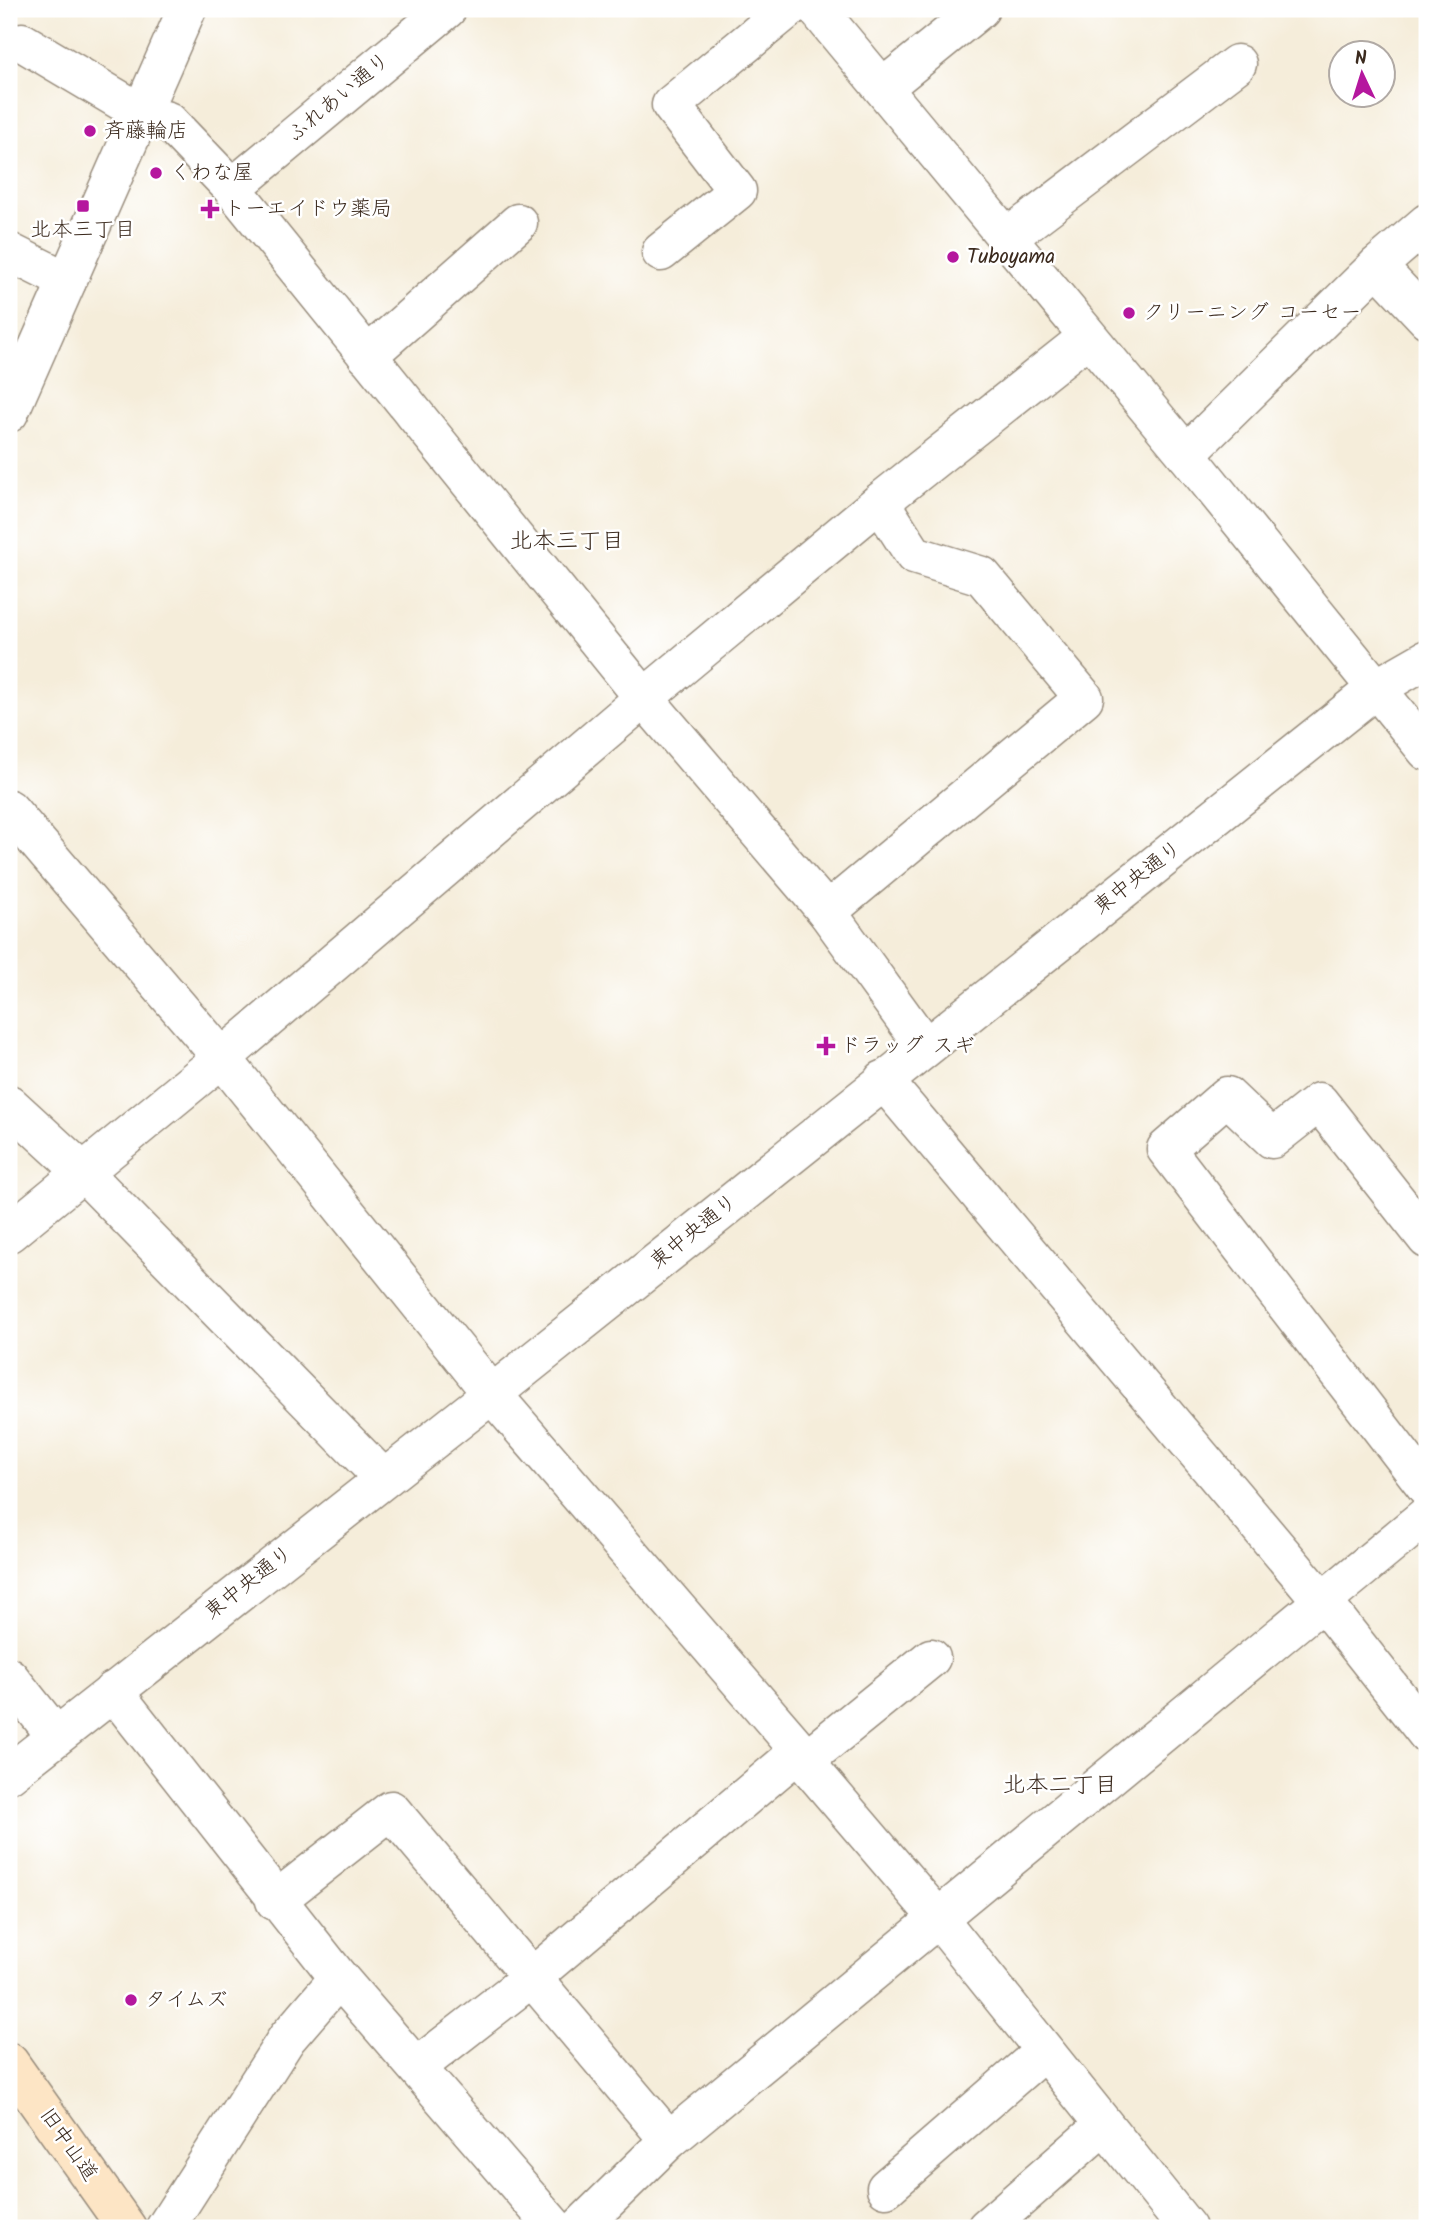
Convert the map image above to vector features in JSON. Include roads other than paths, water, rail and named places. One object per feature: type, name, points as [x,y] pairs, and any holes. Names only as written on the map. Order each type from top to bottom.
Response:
[{"type":"main road","name":"旧中山道","points":[[9,2062],[118,2225]]},
{"type":"street","points":[[9,413],[187,9]]},
{"type":"street","name":"ふれあい通り","points":[[232,188],[447,9]]},
{"type":"street","points":[[662,252],[737,191],[671,105],[788,9]]},
{"type":"street","points":[[817,9],[1378,687],[1427,751]]},
{"type":"street","points":[[884,87],[980,9]]},
{"type":"street","points":[[22,42],[143,114],[168,121],[232,188],[644,698],[827,912],[925,1047]]},
{"type":"street","points":[[1007,238],[1237,64]]},
{"type":"street","points":[[367,356],[518,223]]},
{"type":"street","points":[[1186,454],[1377,266],[1427,223]]},
{"type":"street","points":[[9,252],[67,281]]},
{"type":"street","points":[[1377,266],[1427,319]]},
{"type":"street","points":[[9,1233],[222,1058],[644,698],[880,502],[1088,337]]},
{"type":"street","points":[[827,912],[1084,698],[982,576],[914,555],[880,502]]},
{"type":"street","name":"東中央通り","points":[[9,1774],[492,1394],[1378,687],[1427,659]]},
{"type":"street","points":[[9,809],[222,1058],[492,1394],[938,1918],[1187,2228]]},
{"type":"street","points":[[883,1080],[1323,1602],[1427,1734]]},
{"type":"street","points":[[1427,1239],[1319,1102],[1272,1139],[1227,1096],[1166,1149],[1427,1488]]},
{"type":"street","points":[[9,1104],[82,1171],[383,1478]]},
{"type":"street","points":[[579,2228],[669,2140],[1427,1515]]},
{"type":"street","points":[[418,2066],[531,1978],[802,1756],[931,1658]]},
{"type":"street","points":[[9,1678],[57,1736]]},
{"type":"street","points":[[113,1691],[275,1901],[555,2228]]},
{"type":"street","points":[[275,1901],[391,1810],[669,2140]]},
{"type":"street","points":[[165,2228],[287,2038],[339,1978]]},
{"type":"street","points":[[886,2188],[1043,2052]]},
{"type":"street","points":[[986,2228],[1103,2126]]},
{"type":"place","name":"斉藤輪店","points":[[90,131]]},
{"type":"place","name":"くわな屋","points":[[156,173]]},
{"type":"place","name":"北本三丁目","points":[[83,206]]},
{"type":"place","name":"トーエイドウ薬局","points":[[210,209]]},
{"type":"place","name":"Tuboyama","points":[[953,257]]},
{"type":"place","name":"クリーニング コーセー","points":[[1129,313]]},
{"type":"place","name":"ドラッグ スギ","points":[[826,1046]]},
{"type":"place","name":"タイムズ","points":[[131,2000]]},
{"type":"district","name":"北本三丁目","points":[[567,542]]},
{"type":"district","name":"北本二丁目","points":[[1060,1786]]}]
